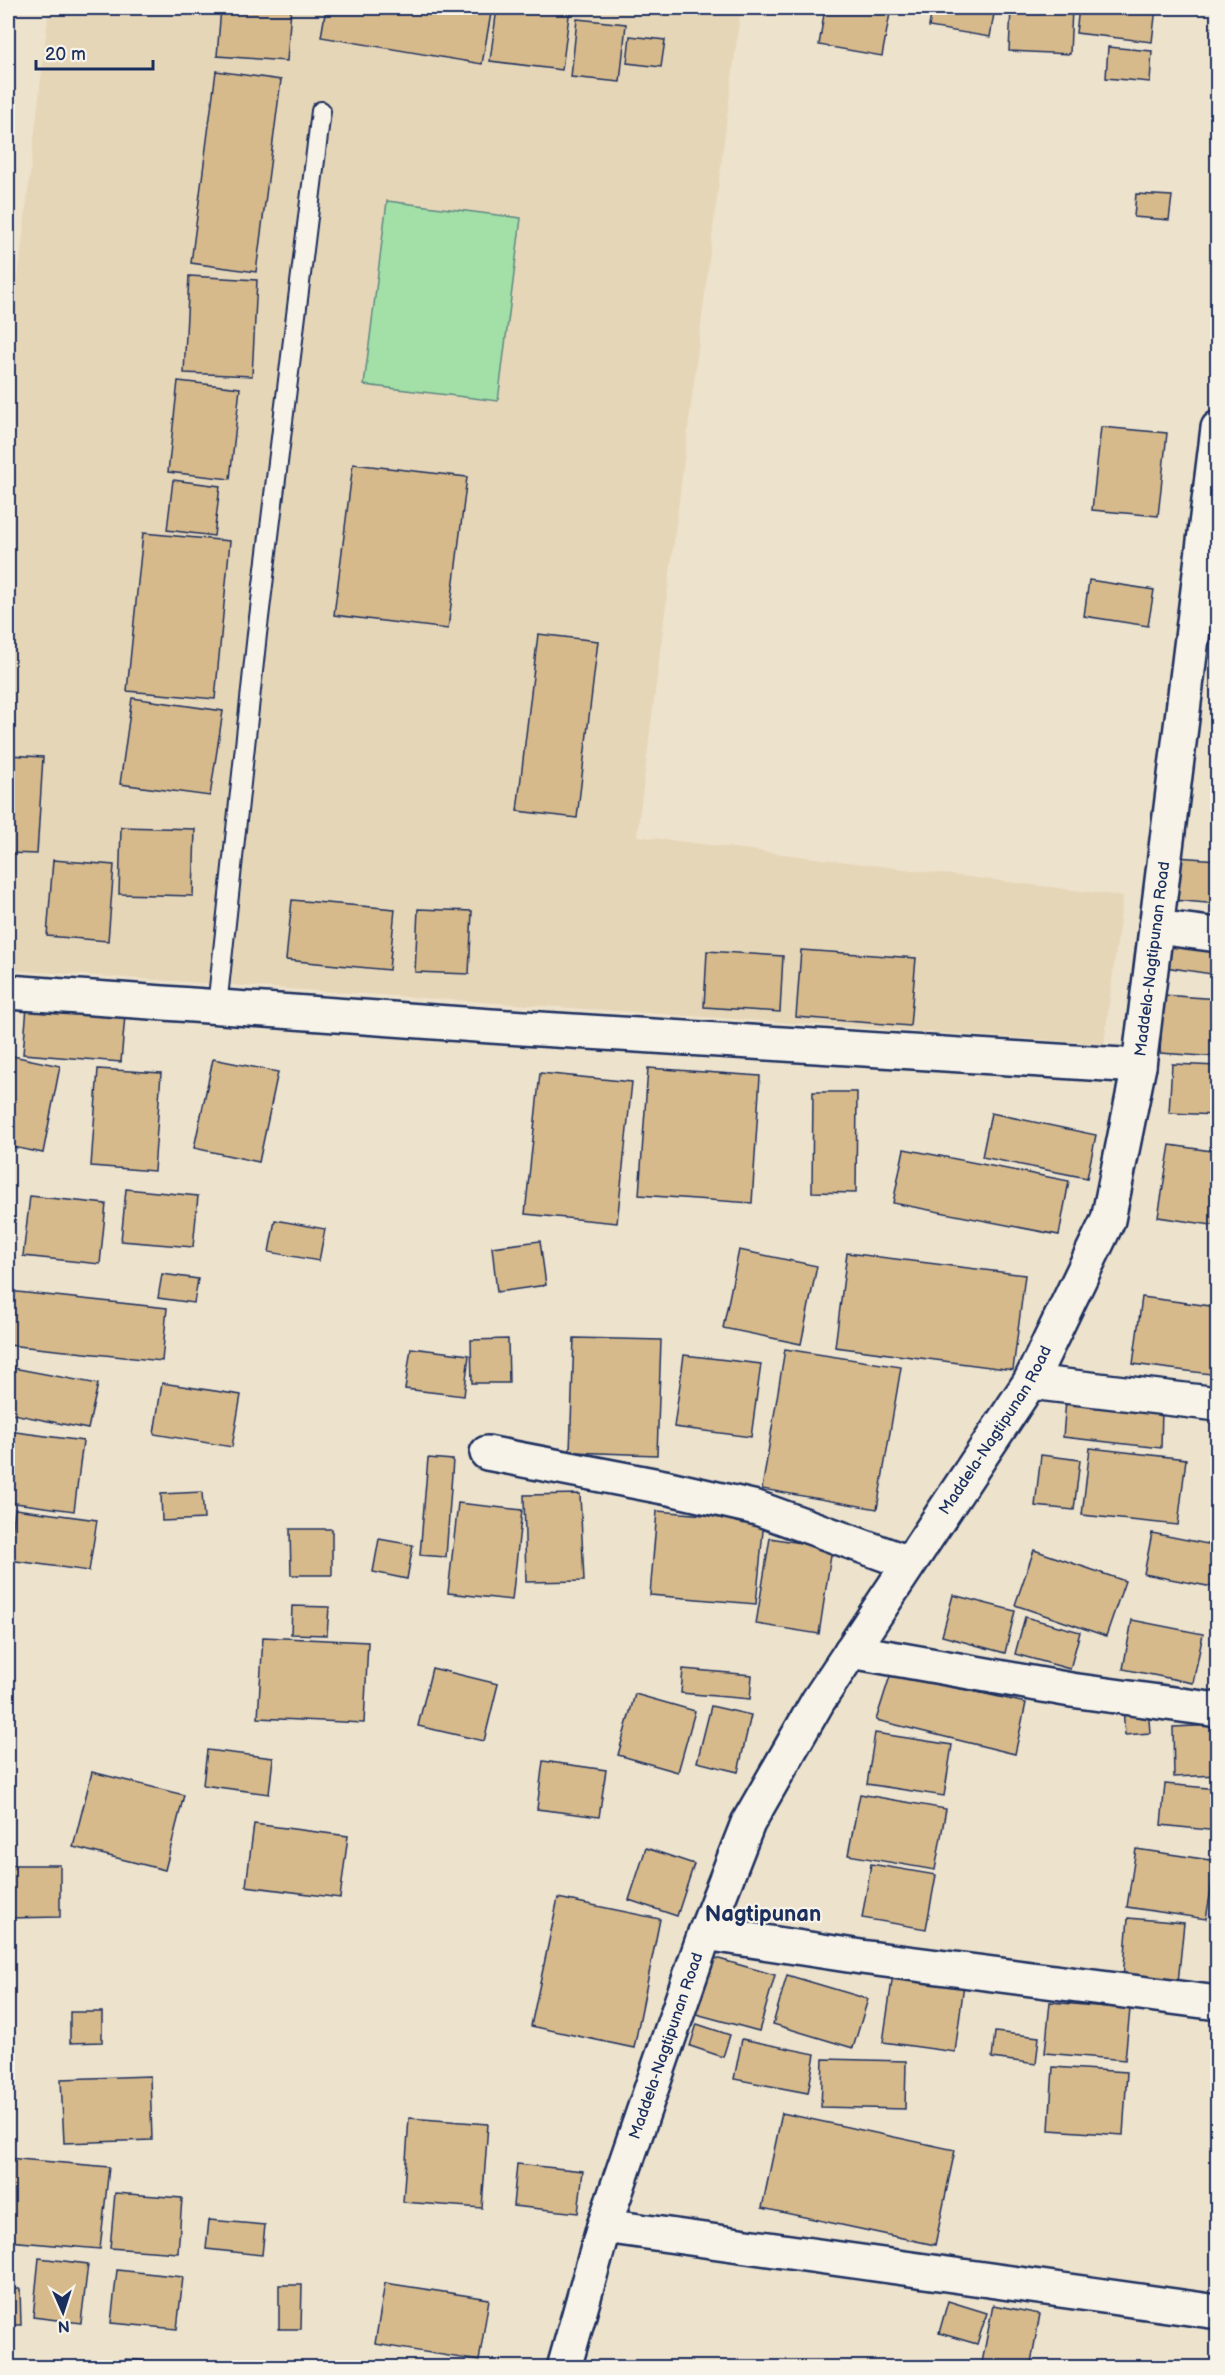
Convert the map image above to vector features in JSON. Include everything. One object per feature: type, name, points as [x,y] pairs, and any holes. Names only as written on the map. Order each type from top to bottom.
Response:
[{"type":"street","name":"Maddela-Nagtipunan Road","points":[[564,2367],[604,2226],[705,1933],[748,1823],[818,1701],[1030,1382],[1108,1220],[1138,1066],[1213,495],[1218,428]]},
{"type":"street","points":[[1156,927],[1218,935]]},
{"type":"street","points":[[8,992],[1138,1066]]},
{"type":"street","points":[[1030,1382],[1218,1404]]},
{"type":"street","points":[[488,1453],[669,1488],[757,1508],[909,1563]]},
{"type":"street","points":[[851,1651],[1071,1690],[1218,1710]]},
{"type":"street","points":[[705,1933],[861,1957],[1218,2003]]},
{"type":"street","points":[[604,2226],[1218,2312]]},
{"type":"lane","points":[[217,1007],[256,634],[321,111]]},
{"type":"shaded area","points":[[49,8],[695,8],[740,14],[637,836],[1123,896],[1104,1044],[8,970],[8,366]]},
{"type":"green space","points":[[387,201],[521,218],[498,401],[364,385]]},
{"type":"building","points":[[221,8],[291,8],[287,61],[217,56]]},
{"type":"building","points":[[326,8],[492,8],[482,64],[321,37]]},
{"type":"building","points":[[497,8],[570,8],[562,70],[490,61]]},
{"type":"building","points":[[825,8],[891,8],[882,56],[819,45]]},
{"type":"building","points":[[932,8],[995,8],[990,37],[929,27]]},
{"type":"building","points":[[1011,8],[1072,8],[1070,54],[1009,51]]},
{"type":"building","points":[[1079,8],[1156,8],[1152,42],[1076,33]]},
{"type":"building","points":[[577,19],[626,24],[620,82],[571,77]]},
{"type":"building","points":[[630,36],[665,40],[661,67],[627,63]]},
{"type":"building","points":[[1108,47],[1152,51],[1150,82],[1106,78]]},
{"type":"building","points":[[216,71],[281,80],[256,272],[191,263]]},
{"type":"building","points":[[1136,194],[1172,196],[1169,220],[1134,217]]},
{"type":"building","points":[[189,276],[257,280],[252,376],[184,373]]},
{"type":"building","points":[[178,381],[240,388],[230,479],[168,472]]},
{"type":"building","points":[[1101,427],[1167,433],[1158,516],[1092,510]]},
{"type":"building","points":[[353,464],[467,477],[448,629],[334,615]]},
{"type":"building","points":[[173,480],[220,486],[214,536],[167,530]]},
{"type":"building","points":[[143,533],[230,541],[215,699],[127,691]]},
{"type":"building","points":[[1089,580],[1154,590],[1148,626],[1084,616]]},
{"type":"building","points":[[538,634],[598,641],[577,818],[517,811]]},
{"type":"building","points":[[132,698],[223,711],[210,796],[120,784]]},
{"type":"building","points":[[8,755],[43,757],[37,854],[8,853]]},
{"type":"building","points":[[121,827],[195,829],[193,896],[119,894]]},
{"type":"building","points":[[1177,857],[1218,860],[1218,904],[1173,900]]},
{"type":"building","points":[[53,860],[114,865],[108,941],[47,936]]},
{"type":"building","points":[[292,900],[395,909],[389,970],[286,960]]},
{"type":"building","points":[[418,909],[472,911],[469,974],[415,972]]},
{"type":"building","points":[[1170,935],[1218,942],[1218,975],[1165,967]]},
{"type":"building","points":[[801,950],[916,958],[910,1026],[796,1017]]},
{"type":"building","points":[[707,951],[783,956],[780,1012],[704,1007]]},
{"type":"building","points":[[1163,995],[1218,999],[1218,1057],[1160,1053]]},
{"type":"building","points":[[27,1007],[125,1015],[121,1062],[23,1054]]},
{"type":"building","points":[[8,1055],[60,1066],[43,1153],[8,1146]]},
{"type":"building","points":[[213,1059],[278,1072],[259,1162],[194,1148]]},
{"type":"building","points":[[1172,1064],[1218,1066],[1218,1115],[1169,1113]]},
{"type":"building","points":[[648,1068],[760,1076],[752,1203],[639,1195]]},
{"type":"building","points":[[98,1069],[161,1073],[154,1171],[91,1166]]},
{"type":"building","points":[[540,1073],[632,1082],[617,1223],[525,1214]]},
{"type":"building","points":[[813,1092],[857,1092],[856,1193],[812,1192]]},
{"type":"building","points":[[991,1113],[1096,1135],[1087,1178],[982,1157]]},
{"type":"building","points":[[1170,1145],[1218,1152],[1218,1226],[1158,1217]]},
{"type":"building","points":[[904,1149],[1069,1181],[1059,1235],[893,1203]]},
{"type":"building","points":[[126,1189],[198,1196],[193,1247],[121,1241]]},
{"type":"building","points":[[30,1196],[106,1204],[100,1264],[23,1256]]},
{"type":"building","points":[[275,1220],[325,1229],[319,1261],[269,1252]]},
{"type":"building","points":[[540,1241],[546,1285],[497,1292],[492,1247]]},
{"type":"building","points":[[739,1250],[817,1266],[801,1344],[723,1328]]},
{"type":"building","points":[[847,1253],[1025,1275],[1013,1370],[835,1347]]},
{"type":"building","points":[[162,1274],[198,1279],[194,1303],[158,1298]]},
{"type":"building","points":[[8,1291],[167,1308],[162,1361],[8,1345]]},
{"type":"building","points":[[1142,1297],[1218,1307],[1218,1375],[1133,1364]]},
{"type":"building","points":[[574,1338],[661,1340],[657,1455],[570,1452]]},
{"type":"building","points":[[508,1339],[509,1383],[472,1383],[471,1340]]},
{"type":"building","points":[[411,1348],[469,1355],[464,1396],[405,1389]]},
{"type":"building","points":[[785,1349],[901,1367],[877,1509],[762,1489]]},
{"type":"building","points":[[684,1355],[761,1364],[751,1437],[674,1427]]},
{"type":"building","points":[[8,1367],[98,1384],[88,1429],[8,1413]]},
{"type":"building","points":[[162,1383],[241,1395],[232,1447],[154,1434]]},
{"type":"building","points":[[1066,1400],[1162,1409],[1161,1448],[1063,1437]]},
{"type":"building","points":[[8,1431],[83,1441],[74,1511],[8,1502]]},
{"type":"building","points":[[1090,1448],[1186,1459],[1178,1525],[1082,1515]]},
{"type":"building","points":[[1041,1455],[1080,1460],[1074,1510],[1035,1506]]},
{"type":"building","points":[[428,1458],[453,1460],[446,1557],[420,1555]]},
{"type":"building","points":[[202,1492],[204,1519],[162,1521],[161,1494]]},
{"type":"building","points":[[580,1494],[584,1581],[526,1582],[524,1495]]},
{"type":"building","points":[[458,1503],[522,1510],[512,1600],[448,1593]]},
{"type":"building","points":[[15,1509],[97,1520],[89,1571],[9,1560]]},
{"type":"building","points":[[657,1511],[764,1520],[756,1604],[650,1595]]},
{"type":"building","points":[[290,1529],[332,1529],[332,1575],[291,1575]]},
{"type":"building","points":[[1152,1533],[1218,1546],[1218,1588],[1144,1574]]},
{"type":"building","points":[[770,1538],[832,1548],[819,1634],[756,1624]]},
{"type":"building","points":[[379,1539],[413,1545],[407,1579],[373,1572]]},
{"type":"building","points":[[1034,1550],[1125,1581],[1106,1636],[1015,1605]]},
{"type":"building","points":[[953,1595],[1015,1611],[1005,1653],[942,1636]]},
{"type":"building","points":[[292,1606],[329,1607],[327,1635],[291,1634]]},
{"type":"building","points":[[1025,1617],[1080,1632],[1070,1669],[1015,1654]]},
{"type":"building","points":[[1132,1620],[1203,1634],[1193,1683],[1123,1669]]},
{"type":"building","points":[[263,1637],[368,1642],[364,1723],[258,1718]]},
{"type":"building","points":[[432,1668],[498,1684],[484,1741],[418,1726]]},
{"type":"building","points":[[683,1669],[752,1675],[750,1699],[681,1693]]},
{"type":"building","points":[[891,1673],[1026,1703],[1015,1754],[876,1720]]},
{"type":"building","points":[[635,1694],[695,1711],[678,1772],[618,1755]]},
{"type":"building","points":[[711,1706],[751,1715],[738,1772],[697,1762]]},
{"type":"building","points":[[1148,1707],[1150,1733],[1125,1735],[1123,1708]]},
{"type":"building","points":[[1218,1725],[1218,1775],[1174,1777],[1173,1727]]},
{"type":"building","points":[[875,1733],[952,1745],[944,1796],[867,1784]]},
{"type":"building","points":[[207,1750],[273,1758],[269,1794],[203,1785]]},
{"type":"building","points":[[543,1761],[606,1770],[599,1817],[537,1809]]},
{"type":"building","points":[[92,1772],[184,1795],[165,1870],[73,1847]]},
{"type":"building","points":[[1165,1784],[1218,1789],[1218,1831],[1161,1825]]},
{"type":"building","points":[[860,1794],[946,1809],[935,1870],[848,1855]]},
{"type":"building","points":[[254,1824],[348,1836],[340,1898],[246,1886]]},
{"type":"building","points":[[646,1848],[694,1864],[677,1916],[629,1900]]},
{"type":"building","points":[[1136,1849],[1216,1861],[1206,1919],[1127,1907]]},
{"type":"building","points":[[871,1864],[936,1875],[926,1929],[862,1918]]},
{"type":"building","points":[[8,1865],[60,1865],[60,1917],[8,1918]]},
{"type":"building","points":[[558,1898],[660,1919],[634,2048],[531,2026]]},
{"type":"building","points":[[1128,1918],[1184,1923],[1178,1983],[1123,1978]]},
{"type":"building","points":[[712,1957],[775,1975],[759,2031],[696,2014]]},
{"type":"building","points":[[893,1974],[964,1984],[955,2052],[883,2042]]},
{"type":"building","points":[[787,1975],[868,1999],[853,2048],[773,2024]]},
{"type":"building","points":[[1050,2002],[1130,2009],[1125,2060],[1045,2053]]},
{"type":"building","points":[[70,2012],[102,2012],[102,2042],[70,2043]]},
{"type":"building","points":[[697,2024],[730,2035],[723,2057],[690,2046]]},
{"type":"building","points":[[995,2032],[1039,2037],[1036,2064],[992,2058]]},
{"type":"building","points":[[742,2039],[815,2054],[808,2093],[734,2079]]},
{"type":"building","points":[[823,2059],[906,2061],[905,2109],[821,2107]]},
{"type":"building","points":[[1053,2067],[1127,2072],[1123,2135],[1049,2130]]},
{"type":"building","points":[[150,2076],[152,2140],[64,2143],[61,2079]]},
{"type":"building","points":[[782,2113],[955,2150],[935,2245],[762,2208]]},
{"type":"building","points":[[409,2118],[488,2124],[482,2208],[403,2202]]},
{"type":"building","points":[[8,2158],[109,2167],[100,2249],[8,2241]]},
{"type":"building","points":[[517,2164],[583,2171],[578,2213],[513,2206]]},
{"type":"building","points":[[115,2193],[182,2198],[178,2253],[110,2248]]},
{"type":"building","points":[[209,2220],[265,2225],[262,2255],[206,2249]]},
{"type":"building","points":[[39,2258],[88,2264],[81,2323],[33,2317]]},
{"type":"building","points":[[117,2270],[183,2277],[177,2329],[111,2323]]},
{"type":"building","points":[[385,2283],[489,2299],[479,2361],[375,2344]]},
{"type":"building","points":[[279,2285],[302,2285],[301,2329],[279,2329]]},
{"type":"building","points":[[8,2289],[20,2289],[21,2325],[8,2325]]},
{"type":"building","points":[[948,2301],[987,2313],[977,2344],[939,2333]]},
{"type":"building","points":[[993,2305],[1040,2314],[1030,2368],[981,2368]]},
{"type":"building","points":[[125,2359],[202,2365],[202,2368],[124,2368]]},
{"type":"building","points":[[366,2362],[397,2368],[365,2368]]},
{"type":"building","points":[[239,2365],[289,2365],[289,2368],[239,2368]]},
{"type":"district","name":"Nagtipunan","points":[[763,1914]]}]
